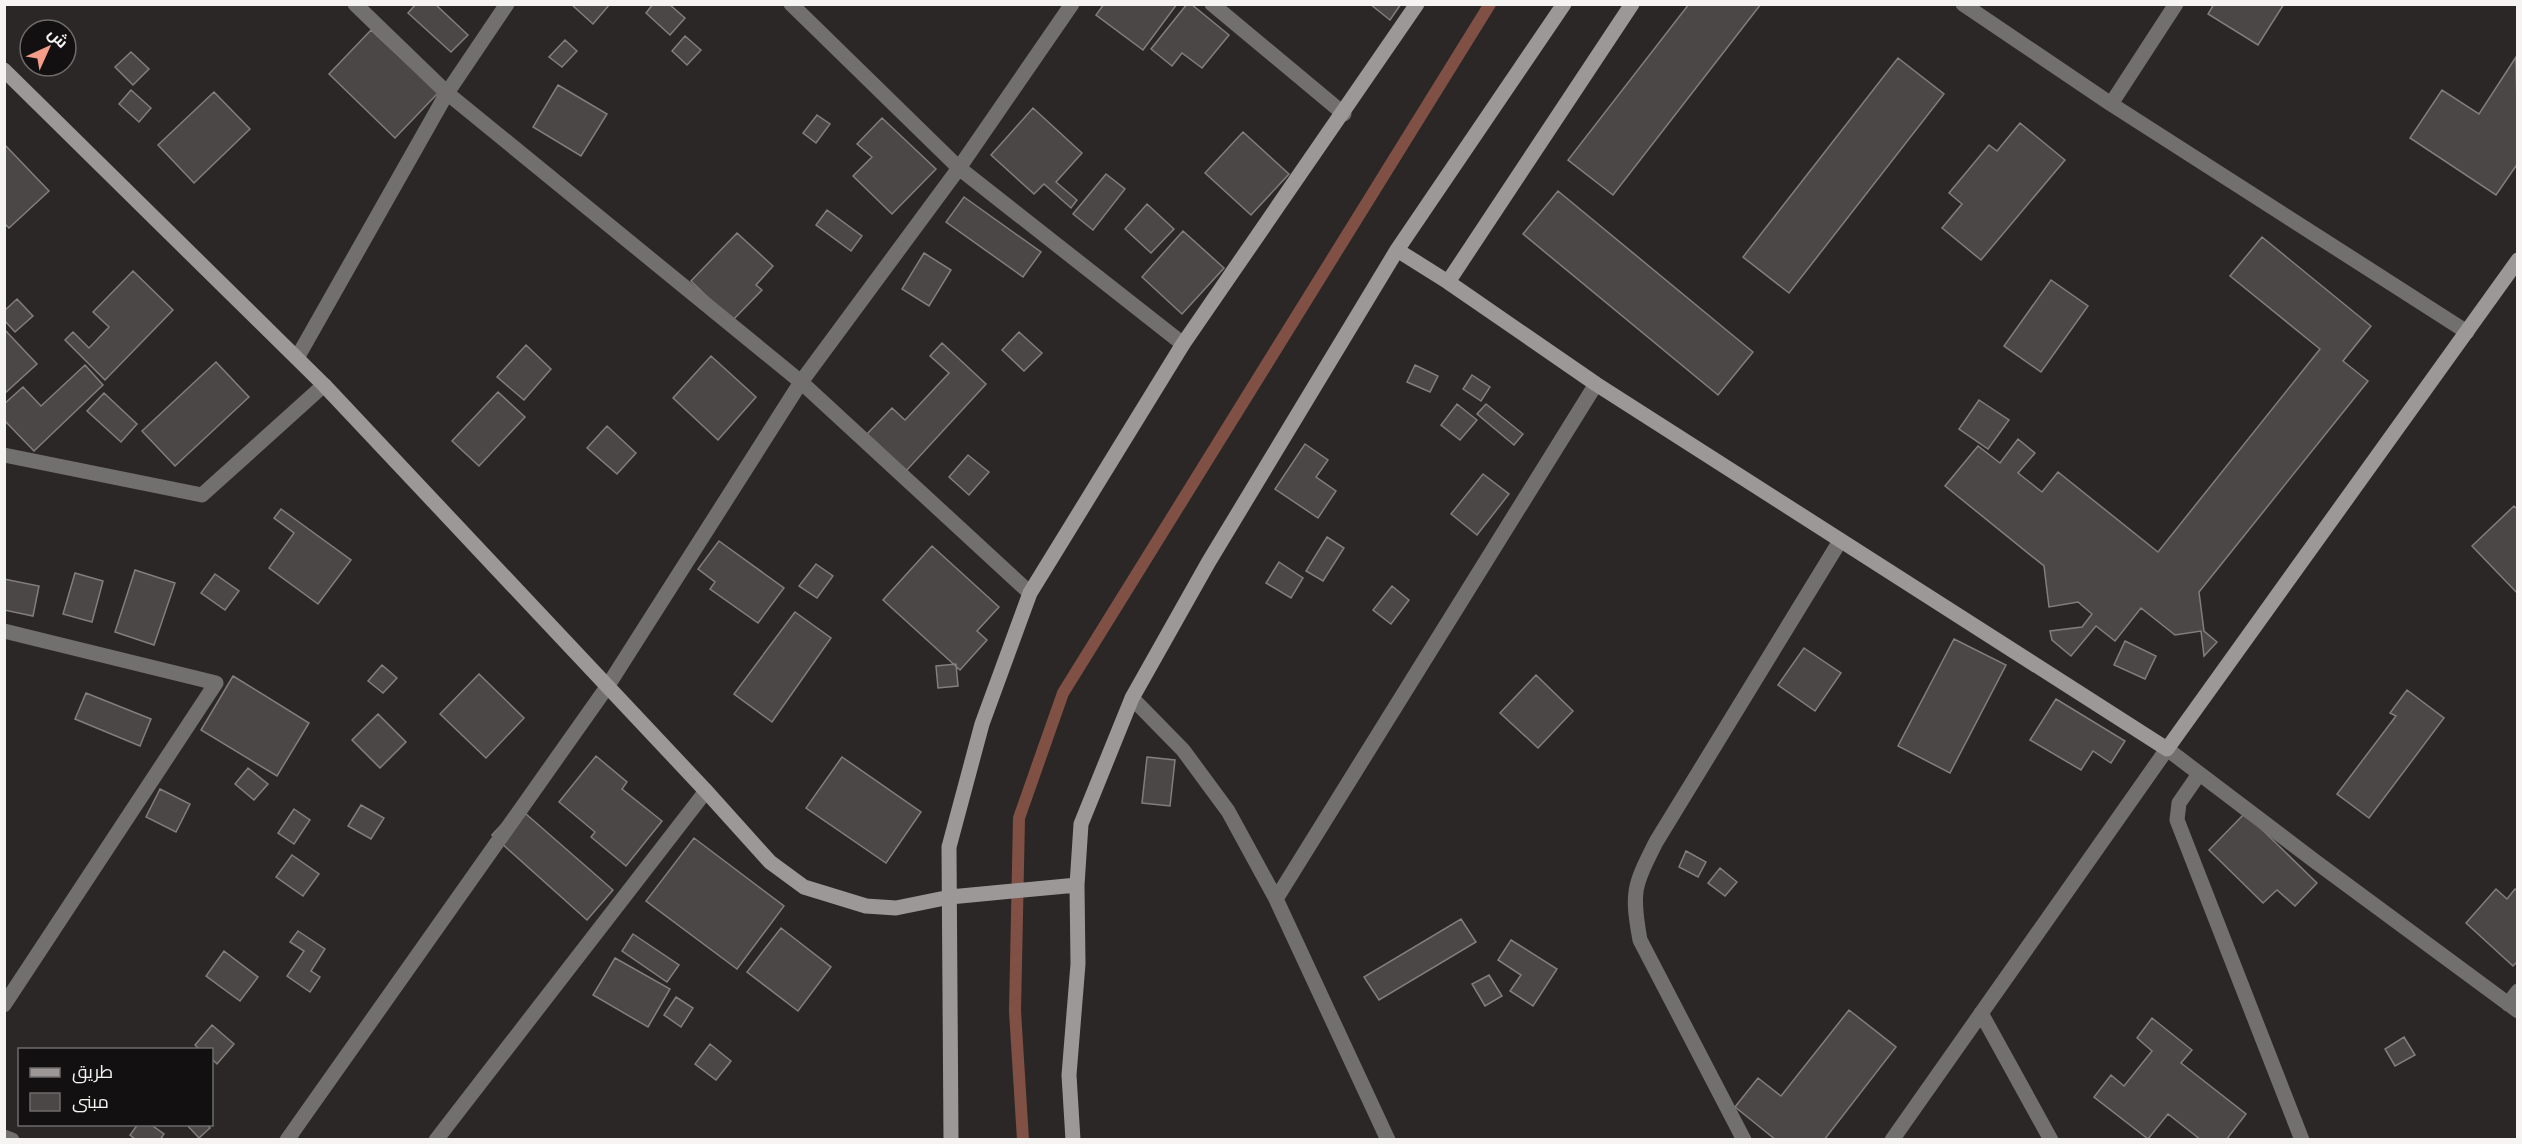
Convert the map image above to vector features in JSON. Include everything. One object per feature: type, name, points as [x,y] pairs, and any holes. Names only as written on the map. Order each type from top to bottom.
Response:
[{"type":"street","points":[[355,4],[447,93],[801,382],[1030,593]]},
{"type":"street","points":[[297,358],[447,93],[507,4]]},
{"type":"street","points":[[791,4],[959,168],[1183,344]]},
{"type":"street","points":[[287,1140],[608,687],[801,382],[959,168],[1072,4]]},
{"type":"street","points":[[1212,4],[1344,114]]},
{"type":"street","points":[[951,1140],[949,847],[982,724],[1030,593],[1183,344],[1344,114],[1417,4]]},
{"type":"street","points":[[1074,1140],[1069,1075],[1078,964],[1077,885],[1081,824],[1132,698],[1214,553],[1397,250],[1564,4]]},
{"type":"street","points":[[1448,282],[1632,4]]},
{"type":"street","points":[[1963,4],[2110,104],[2467,332]]},
{"type":"street","points":[[2110,104],[2176,4]]},
{"type":"street","points":[[4,70],[324,385],[770,862],[804,886],[838,899],[896,908],[950,897],[1077,885]]},
{"type":"street","points":[[1397,250],[1448,282],[1596,384],[2167,749],[2514,1002]]},
{"type":"street","points":[[1892,1140],[2167,749],[2517,260]]},
{"type":"street","points":[[1276,899],[1596,384]]},
{"type":"street","points":[[4,455],[202,495],[324,385]]},
{"type":"street","points":[[1744,1140],[1640,940],[1633,904],[1637,879],[1656,842],[1840,541]]},
{"type":"street","points":[[4,631],[216,683],[4,1005]]},
{"type":"street","points":[[1132,698],[1184,750],[1221,802],[1276,899],[1388,1140]]},
{"type":"street","points":[[2199,774],[2179,803],[2178,820],[2302,1140]]},
{"type":"street","points":[[436,1140],[706,791]]},
{"type":"street","points":[[1981,1013],[2051,1140]]},
{"type":"street","points":[[4,1137],[12,1140]]},
{"type":"building","points":[[416,4],[435,4],[468,35],[451,52],[408,13]]},
{"type":"building","points":[[571,4],[610,4],[593,24]]},
{"type":"building","points":[[653,4],[669,4],[685,18],[670,35],[646,13]]},
{"type":"building","points":[[1104,4],[1177,4],[1143,50],[1096,15]]},
{"type":"building","points":[[1187,4],[1191,4],[1229,35],[1202,68],[1182,53],[1172,66],[1151,49]]},
{"type":"building","points":[[1370,4],[1401,4],[1390,20]]},
{"type":"building","points":[[1689,4],[1761,4],[1613,195],[1568,160]]},
{"type":"building","points":[[2214,4],[2284,4],[2258,45],[2208,14]]},
{"type":"building","points":[[371,30],[438,93],[395,138],[329,74]]},
{"type":"building","points":[[685,36],[701,50],[687,65],[672,51]]},
{"type":"building","points":[[565,40],[577,51],[562,67],[549,57]]},
{"type":"building","points":[[131,52],[149,69],[133,85],[115,67]]},
{"type":"building","points":[[2516,57],[2518,163],[2496,195],[2410,138],[2442,90],[2479,114]]},
{"type":"building","points":[[1898,58],[1944,94],[1789,293],[1743,257]]},
{"type":"building","points":[[558,85],[607,114],[581,156],[533,127]]},
{"type":"building","points":[[131,90],[151,108],[139,122],[119,104]]},
{"type":"building","points":[[214,92],[250,129],[194,183],[158,145]]},
{"type":"building","points":[[1033,108],[1082,153],[1056,182],[1077,200],[1071,208],[1044,184],[1034,194],[991,155]]},
{"type":"building","points":[[817,115],[830,124],[816,143],[803,133]]},
{"type":"building","points":[[882,118],[936,169],[892,214],[853,176],[872,157],[857,144]]},
{"type":"building","points":[[2020,123],[2065,160],[1981,260],[1942,228],[1962,204],[1949,193],[1989,145],[1997,151]]},
{"type":"building","points":[[1243,132],[1289,174],[1251,215],[1205,173]]},
{"type":"building","points":[[4,144],[49,191],[9,228],[4,223]]},
{"type":"building","points":[[1106,174],[1125,189],[1093,230],[1073,214]]},
{"type":"building","points":[[1558,191],[1753,352],[1718,395],[1523,234]]},
{"type":"building","points":[[964,197],[1041,252],[1023,277],[946,222]]},
{"type":"building","points":[[1147,204],[1174,229],[1151,253],[1125,229]]},
{"type":"building","points":[[827,210],[862,236],[851,251],[816,225]]},
{"type":"building","points":[[1183,231],[1224,268],[1182,314],[1142,277]]},
{"type":"building","points":[[737,233],[773,266],[756,285],[762,290],[732,321],[691,281]]},
{"type":"building","points":[[2262,237],[2371,326],[2343,361],[2368,381],[2199,592],[2204,631],[2217,642],[2204,656],[2201,631],[2175,635],[2141,608],[2115,641],[2096,626],[2071,656],[2052,640],[2050,631],[2082,627],[2092,614],[2078,602],[2049,607],[2044,566],[1945,486],[1978,446],[2000,463],[2018,439],[2035,453],[2018,473],[2042,492],[2058,472],[2158,552],[2320,349],[2230,276]]},
{"type":"building","points":[[924,253],[951,270],[929,306],[902,289]]},
{"type":"building","points":[[133,271],[173,310],[105,380],[65,340],[73,332],[89,348],[109,327],[93,312]]},
{"type":"building","points":[[2051,280],[2088,306],[2041,372],[2004,346]]},
{"type":"building","points":[[17,299],[33,316],[15,332],[4,320],[4,311]]},
{"type":"building","points":[[4,329],[37,364],[4,394]]},
{"type":"building","points":[[1019,332],[1042,353],[1024,371],[1002,350]]},
{"type":"building","points":[[942,343],[986,384],[906,471],[867,434],[892,408],[905,420],[949,373],[930,356]]},
{"type":"building","points":[[526,345],[551,369],[524,400],[497,377]]},
{"type":"building","points":[[711,356],[756,397],[718,440],[673,398]]},
{"type":"building","points":[[216,362],[249,397],[175,466],[142,431]]},
{"type":"building","points":[[85,365],[103,385],[34,451],[4,420],[4,404],[23,387],[41,406]]},
{"type":"building","points":[[1415,365],[1438,376],[1430,392],[1407,382]]},
{"type":"building","points":[[1472,375],[1490,387],[1481,401],[1463,389]]},
{"type":"building","points":[[498,392],[525,417],[479,466],[452,441]]},
{"type":"building","points":[[104,393],[137,424],[121,442],[87,411]]},
{"type":"building","points":[[1979,400],[2009,420],[1988,449],[1959,429]]},
{"type":"building","points":[[1457,404],[1477,420],[1460,440],[1441,425]]},
{"type":"building","points":[[1486,404],[1523,434],[1514,445],[1477,414]]},
{"type":"building","points":[[607,426],[636,453],[617,474],[587,448]]},
{"type":"building","points":[[1305,444],[1328,460],[1316,477],[1336,491],[1318,518],[1275,489]]},
{"type":"building","points":[[968,455],[989,472],[969,495],[949,477]]},
{"type":"building","points":[[1483,474],[1509,494],[1477,535],[1451,514]]},
{"type":"building","points":[[2514,506],[2518,510],[2518,594],[2472,546]]},
{"type":"building","points":[[281,509],[351,560],[318,604],[269,568],[294,533],[274,518]]},
{"type":"building","points":[[1327,537],[1344,548],[1323,581],[1306,571]]},
{"type":"building","points":[[719,541],[784,588],[758,623],[710,589],[715,582],[698,569]]},
{"type":"building","points":[[932,546],[999,607],[977,631],[987,640],[960,670],[883,600]]},
{"type":"building","points":[[1279,562],[1303,578],[1291,598],[1266,583]]},
{"type":"building","points":[[816,564],[833,576],[817,598],[799,586]]},
{"type":"building","points":[[135,570],[175,583],[154,645],[115,632]]},
{"type":"building","points":[[75,573],[103,581],[92,622],[63,614]]},
{"type":"building","points":[[215,574],[239,591],[225,610],[201,593]]},
{"type":"building","points":[[4,579],[39,586],[33,616],[4,610]]},
{"type":"building","points":[[1392,586],[1409,600],[1391,624],[1373,610]]},
{"type":"building","points":[[795,612],[831,638],[772,722],[734,694]]},
{"type":"building","points":[[1954,639],[2006,665],[1950,773],[1898,746]]},
{"type":"building","points":[[2125,641],[2156,656],[2145,679],[2114,665]]},
{"type":"building","points":[[1804,648],[1841,673],[1815,711],[1778,685]]},
{"type":"building","points":[[956,664],[958,686],[938,688],[936,666]]},
{"type":"building","points":[[382,665],[397,678],[383,693],[368,681]]},
{"type":"building","points":[[479,674],[524,718],[486,758],[440,714]]},
{"type":"building","points":[[1536,675],[1573,711],[1538,748],[1500,713]]},
{"type":"building","points":[[233,676],[309,723],[277,776],[201,730]]},
{"type":"building","points":[[2407,690],[2444,718],[2369,818],[2337,794],[2396,716],[2390,713]]},
{"type":"building","points":[[86,693],[151,719],[140,746],[75,719]]},
{"type":"building","points":[[2056,699],[2125,741],[2111,763],[2093,751],[2081,770],[2030,740]]},
{"type":"building","points":[[378,714],[406,742],[380,768],[352,740]]},
{"type":"building","points":[[596,756],[627,782],[622,789],[662,821],[626,866],[591,837],[595,832],[559,802]]},
{"type":"building","points":[[842,757],[921,812],[886,863],[806,808]]},
{"type":"building","points":[[1147,757],[1175,760],[1170,806],[1142,803]]},
{"type":"building","points":[[248,768],[268,784],[254,800],[235,784]]},
{"type":"building","points":[[160,789],[190,804],[176,832],[146,817]]},
{"type":"building","points":[[361,805],[384,818],[371,839],[348,826]]},
{"type":"building","points":[[518,807],[613,890],[587,920],[492,835]]},
{"type":"building","points":[[294,809],[310,820],[294,844],[278,833]]},
{"type":"building","points":[[2245,813],[2317,883],[2295,906],[2277,890],[2263,903],[2209,850]]},
{"type":"building","points":[[694,838],[784,906],[737,969],[646,901]]},
{"type":"building","points":[[1686,851],[1706,862],[1698,877],[1679,867]]},
{"type":"building","points":[[292,855],[319,874],[303,896],[276,877]]},
{"type":"building","points":[[1720,868],[1737,882],[1725,896],[1708,883]]},
{"type":"building","points":[[2496,889],[2507,899],[2515,889],[2518,891],[2518,961],[2513,966],[2466,923]]},
{"type":"building","points":[[1461,919],[1476,942],[1379,1000],[1364,977]]},
{"type":"building","points":[[781,928],[831,967],[798,1011],[747,972]]},
{"type":"building","points":[[298,931],[325,949],[311,971],[320,977],[310,992],[287,976],[304,951],[290,942]]},
{"type":"building","points":[[633,934],[679,965],[667,982],[622,951]]},
{"type":"building","points":[[1511,940],[1557,969],[1533,1006],[1510,991],[1521,975],[1498,960]]},
{"type":"building","points":[[224,951],[258,977],[240,1001],[206,976]]},
{"type":"building","points":[[615,958],[670,989],[648,1027],[593,995]]},
{"type":"building","points":[[1489,975],[1502,996],[1485,1006],[1472,984]]},
{"type":"building","points":[[676,997],[693,1008],[681,1027],[664,1015]]},
{"type":"building","points":[[1849,1010],[1896,1047],[1824,1140],[1776,1140],[1735,1107],[1758,1078],[1781,1096]]},
{"type":"building","points":[[2152,1018],[2192,1050],[2181,1063],[2246,1114],[2226,1140],[2201,1140],[2168,1114],[2148,1139],[2094,1097],[2111,1075],[2124,1086],[2152,1051],[2137,1038]]},
{"type":"building","points":[[212,1025],[234,1044],[217,1064],[213,1060],[213,1048],[198,1048],[195,1045]]},
{"type":"building","points":[[2404,1037],[2415,1055],[2395,1066],[2385,1049]]},
{"type":"building","points":[[710,1044],[731,1061],[716,1080],[695,1064]]},
{"type":"building","points":[[137,1126],[153,1126],[164,1134],[160,1140],[136,1140],[130,1135]]},
{"type":"building","points":[[188,1126],[208,1126],[210,1128],[199,1138]]},
{"type":"waterway","points":[[1023,1140],[1015,1011],[1019,818],[1063,693],[1490,4]]}]
